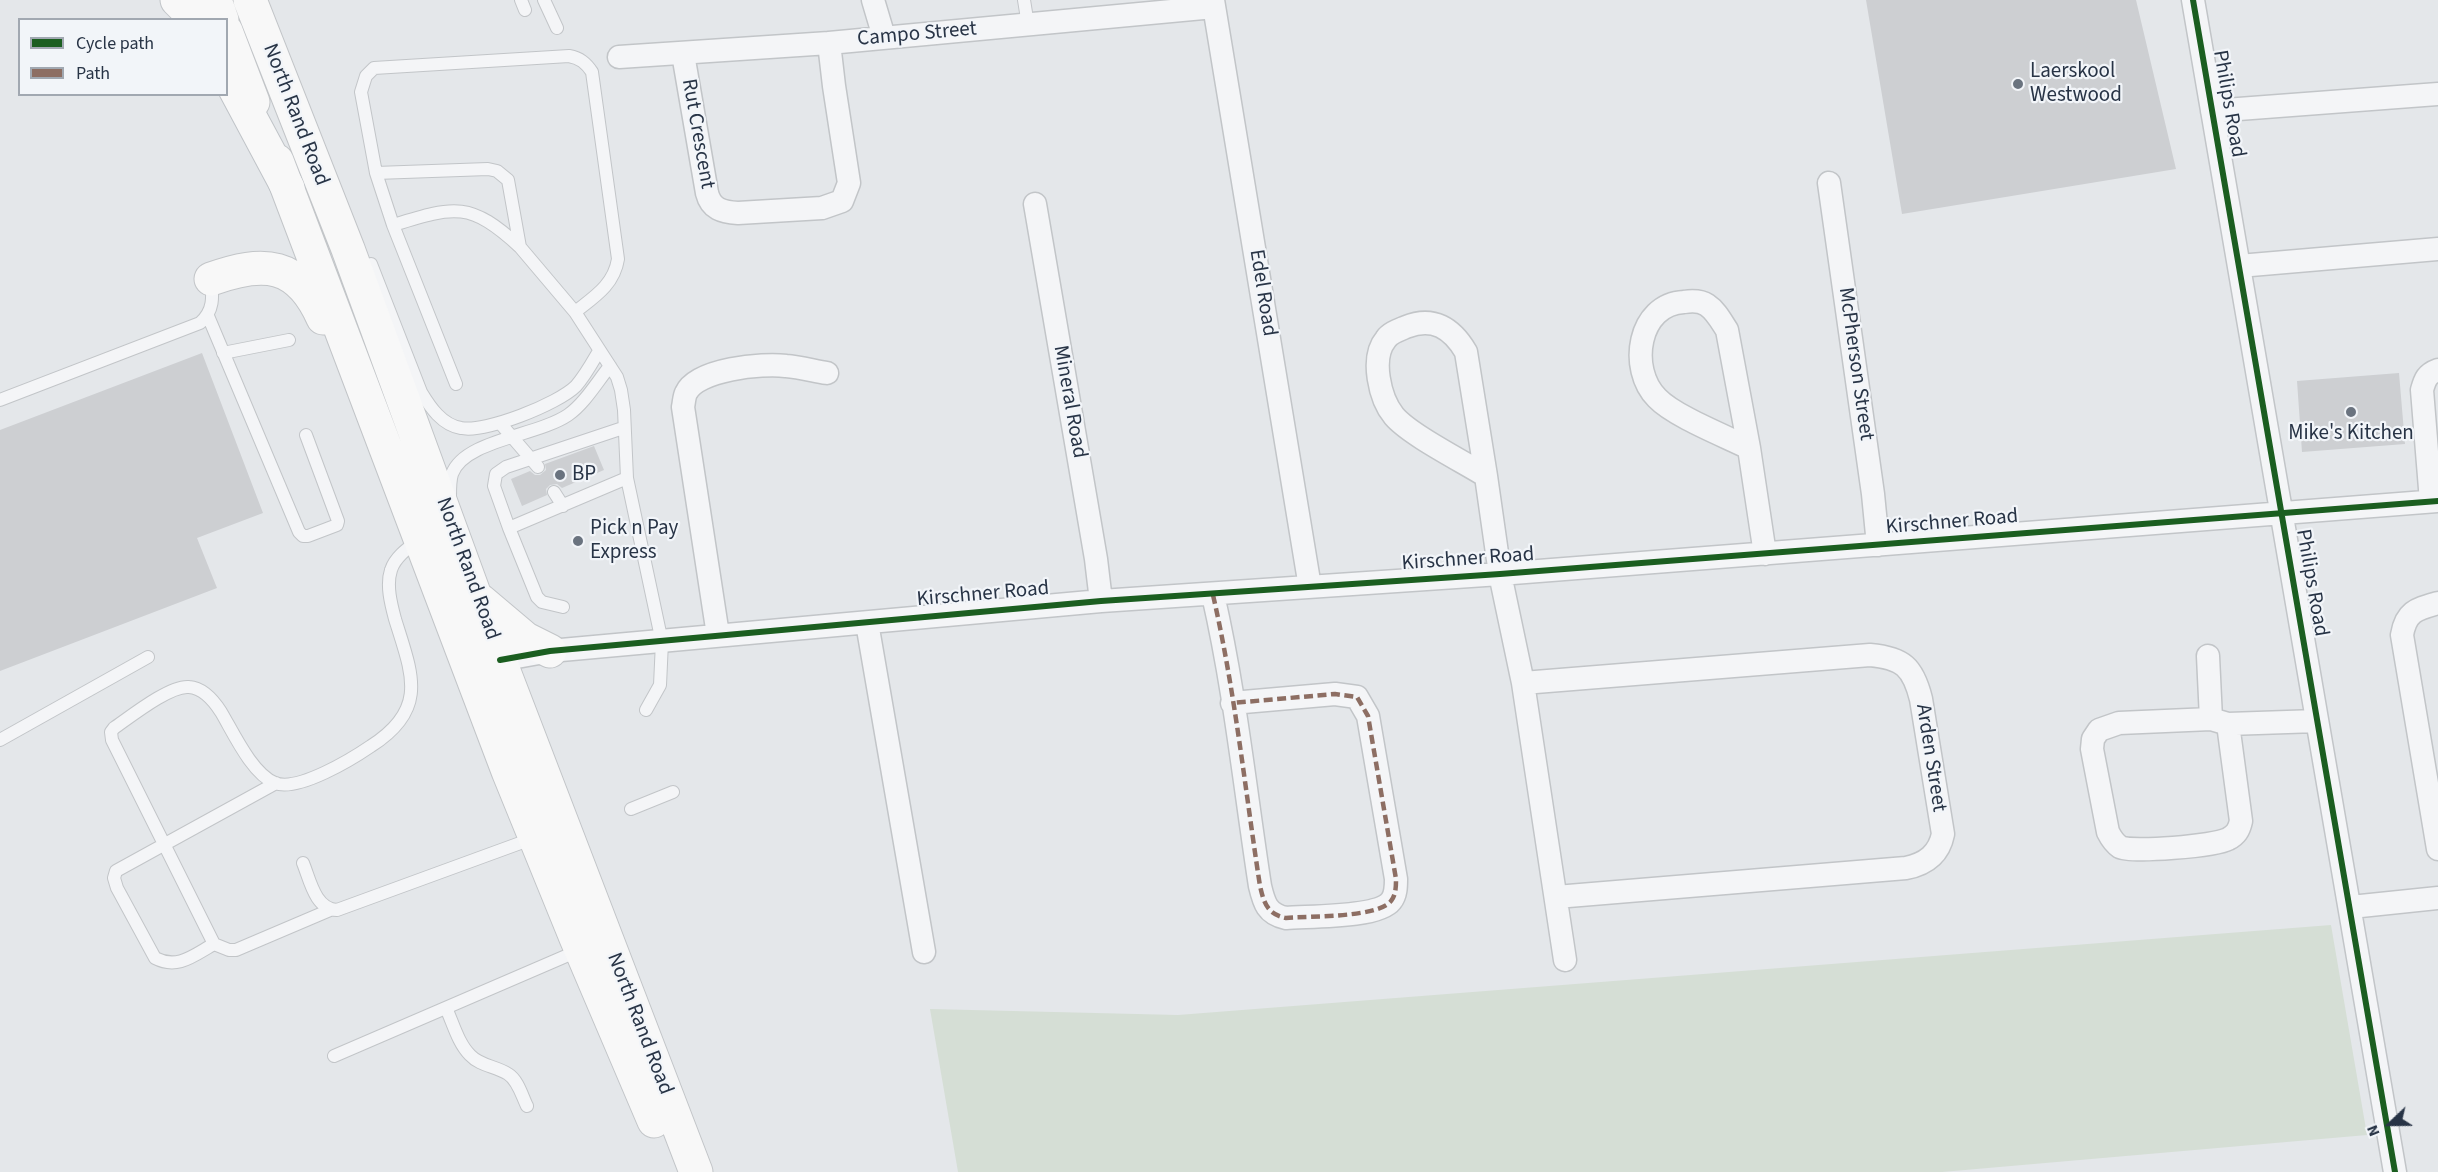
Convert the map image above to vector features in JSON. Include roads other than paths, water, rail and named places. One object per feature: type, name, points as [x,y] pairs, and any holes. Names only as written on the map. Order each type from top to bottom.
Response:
[{"type":"main road","points":[[177,0],[195,18]]},
{"type":"main road","points":[[216,0],[221,18]]},
{"type":"main road","name":"North Rand Road","points":[[250,0],[356,270],[475,596],[696,1172]]},
{"type":"main road","name":"North Rand Road","points":[[228,37],[288,188],[535,838],[675,1172]]},
{"type":"main road","points":[[228,76],[288,188]]},
{"type":"main road","points":[[211,279],[233,271],[263,267],[278,268],[291,275],[306,288],[321,312],[375,422]]},
{"type":"main road","points":[[475,596],[545,652],[527,673],[515,699]]},
{"type":"main road","points":[[500,660],[491,676],[494,698],[534,806],[578,944]]},
{"type":"street","points":[[873,0],[884,37]]},
{"type":"street","name":"Philips Road","points":[[2193,0],[2395,1172]]},
{"type":"street","name":"Campo Street","points":[[619,57],[829,43],[1028,26],[1214,4]]},
{"type":"street","name":"Edel Road","points":[[1214,4],[1310,587]]},
{"type":"street","name":"Rut Crescent","points":[[683,54],[707,193],[709,201],[715,208],[725,213],[738,213],[822,208],[842,201],[849,183],[829,43]]},
{"type":"street","points":[[2212,111],[2438,94]]},
{"type":"street","name":"McPherson Street","points":[[1829,183],[1873,494],[1878,545]]},
{"type":"street","name":"Mineral Road","points":[[1035,204],[1096,559],[1101,601]]},
{"type":"street","points":[[2239,267],[2438,249]]},
{"type":"street","points":[[1749,448],[1670,409],[1656,398],[1647,383],[1642,365],[1641,344],[1645,327],[1654,315],[1667,306],[1679,302],[1706,304],[1727,330],[1749,448],[1766,554]]},
{"type":"street","points":[[1486,476],[1395,418],[1385,402],[1378,356],[1386,339],[1397,331],[1412,324],[1430,323],[1445,328],[1457,337],[1466,352],[1486,476],[1500,574],[1523,683],[1565,960]]},
{"type":"street","points":[[718,635],[683,407],[686,393],[703,378],[732,370],[786,366],[827,373]]},
{"type":"street","points":[[2434,501],[2422,390],[2425,379],[2430,373],[2438,370]]},
{"type":"street","name":"Kirschner Road","points":[[500,660],[545,652],[718,635],[1101,601],[1500,574],[2434,501]]},
{"type":"street","points":[[1213,595],[1224,640],[1232,703],[1260,886],[1269,910],[1275,916],[1286,918],[1365,912],[1387,905],[1393,900],[1396,879],[1368,716],[1363,704],[1357,697],[1335,694],[1232,703]]},
{"type":"street","points":[[2438,603],[2417,609],[2409,616],[2402,635],[2438,849]]},
{"type":"street","points":[[867,623],[924,952]]},
{"type":"street","name":"Arden Street","points":[[1523,683],[1870,655],[1898,660],[1917,682],[1943,834],[1941,846],[1933,856],[1918,866],[1906,868],[1556,897]]},
{"type":"street","points":[[2208,656],[2219,722],[2241,821],[2238,831],[2220,843],[2208,845],[2129,850],[2120,847],[2108,832],[2092,749],[2093,739],[2099,730],[2119,723],[2219,722],[2317,721]]},
{"type":"street","points":[[2351,907],[2438,898]]},
{"type":"lane","points":[[544,0],[556,28]]},
{"type":"lane","points":[[1024,0],[1028,26]]},
{"type":"lane","points":[[265,38],[287,72],[308,112]]},
{"type":"lane","points":[[456,384],[393,225],[376,173],[361,92],[366,76],[372,70],[570,56],[583,62],[592,72],[618,259],[611,281],[575,312]]},
{"type":"lane","points":[[376,173],[488,169],[497,171],[508,180],[520,247]]},
{"type":"lane","points":[[393,225],[441,211],[480,216],[495,224],[520,247],[575,312],[617,377],[624,410],[627,478],[662,642],[660,685],[646,710]]},
{"type":"lane","points":[[366,251],[421,392],[430,407],[446,422],[459,428],[487,428],[551,403],[576,385],[599,351]]},
{"type":"lane","points":[[0,400],[189,329],[208,316],[212,305],[211,279]]},
{"type":"lane","points":[[208,316],[299,532],[303,536],[337,525],[338,521],[306,435]]},
{"type":"lane","points":[[223,353],[289,340]]},
{"type":"lane","points":[[452,532],[450,486],[452,474],[467,454],[481,447],[543,428],[567,415],[578,406],[610,366]]},
{"type":"lane","points":[[500,423],[535,463]]},
{"type":"lane","points":[[563,607],[543,603],[537,597],[494,486],[496,474],[506,467],[535,463],[623,428]]},
{"type":"lane","points":[[509,528],[627,478]]},
{"type":"lane","points":[[554,492],[563,506]]},
{"type":"lane","points":[[420,540],[397,559],[391,570],[389,587],[391,605],[411,680],[411,696],[406,714],[396,728],[372,746],[339,765],[290,785],[276,783],[264,776],[250,761],[216,704],[200,690],[188,687],[173,691],[114,728],[111,732],[112,740],[214,944],[229,950],[236,950],[330,910],[337,910],[535,838]]},
{"type":"lane","points":[[0,740],[148,657]]},
{"type":"lane","points":[[214,944],[176,964],[165,963],[155,958],[117,888],[114,878],[116,871],[276,783]]},
{"type":"lane","points":[[631,809],[673,792]]},
{"type":"lane","points":[[303,863],[317,897],[322,905],[330,910]]},
{"type":"lane","points":[[334,1056],[446,1008],[578,944]]},
{"type":"lane","points":[[446,1008],[464,1047],[471,1056],[484,1065],[508,1074],[516,1083],[527,1106]]},
{"type":"place","name":"Laerskool Westwood","points":[[2018,84]]},
{"type":"place","name":"Mike's Kitchen","points":[[2351,412]]},
{"type":"place","name":"BP","points":[[560,475]]},
{"type":"place","name":"Pick n Pay Express","points":[[578,541]]}]
